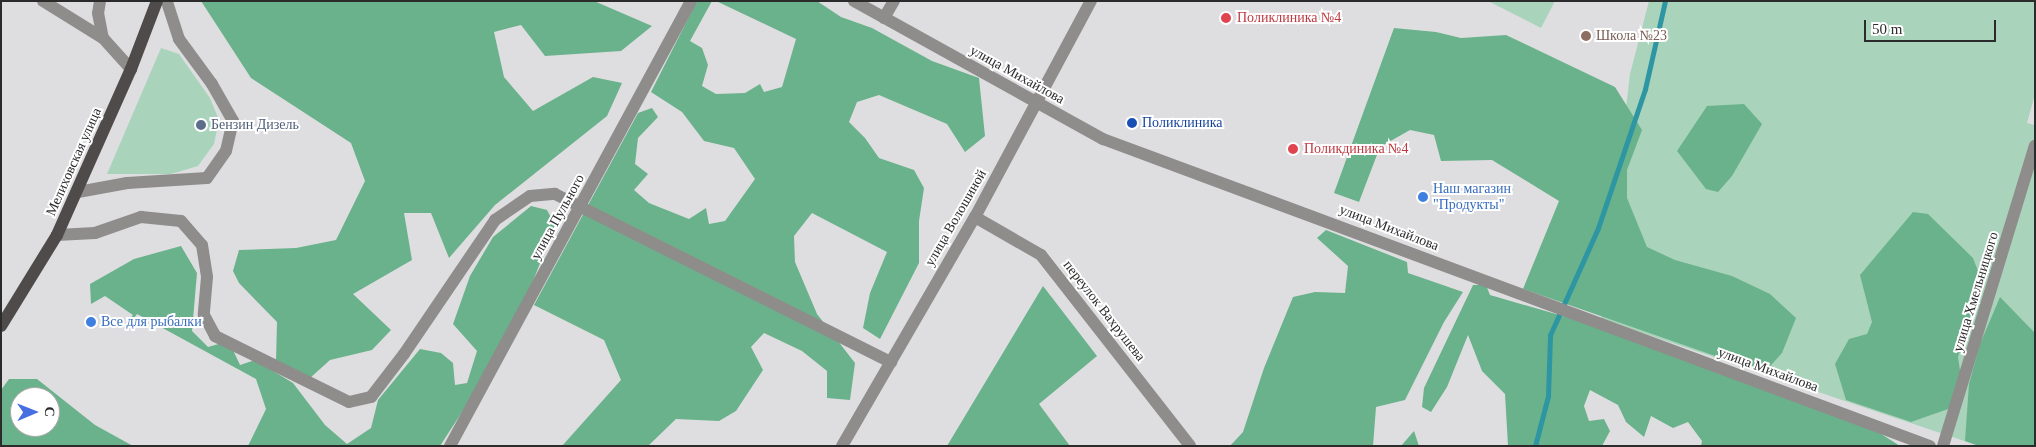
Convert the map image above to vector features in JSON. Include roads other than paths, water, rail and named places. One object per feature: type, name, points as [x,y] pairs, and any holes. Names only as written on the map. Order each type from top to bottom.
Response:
[{"type":"main road","name":"Мелиховская улица","points":[[1,326],[57,235],[78,192],[132,69],[157,1]]},
{"type":"street","points":[[43,1],[103,38],[132,69]]},
{"type":"street","points":[[100,1],[98,14],[103,38]]},
{"type":"street","points":[[78,192],[127,184],[207,178],[226,151],[233,121],[212,84],[179,39],[167,1]]},
{"type":"street","name":"улица Пульного","points":[[450,446],[692,1]]},
{"type":"street","name":"улица Михайлова","points":[[854,1],[1103,139],[1930,446]]},
{"type":"street","points":[[884,18],[894,1]]},
{"type":"street","name":"улица Волошиной","points":[[842,446],[975,217],[1038,103],[1091,1]]},
{"type":"street","name":"улица Хмельницкого","points":[[1943,446],[2035,146]]},
{"type":"street","points":[[57,235],[95,233],[141,218],[181,221],[202,244],[206,277],[204,315],[215,336],[349,402],[371,397],[415,339],[496,220],[530,196],[555,194],[582,205],[891,362]]},
{"type":"street","name":"переулок Вахрушева","points":[[975,217],[1040,255],[1190,446]]},
{"type":"waterway","points":[[1535,446],[1548,396],[1550,335],[1598,228],[1645,89],[1665,1]]},
{"type":"place","name":"Поликлиника №4","points":[[1226,18]]},
{"type":"place","name":"Школа №23","points":[[1586,36]]},
{"type":"place","name":"Поликлиника","points":[[1132,123]]},
{"type":"place","name":"Бензин Дизель","points":[[201,125]]},
{"type":"place","name":"Поликдиника №4","points":[[1293,149]]},
{"type":"place","name":"Наш магазин \"Продукты\"","points":[[1423,197]]},
{"type":"place","name":"Все для рыбалки","points":[[91,322]]}]
